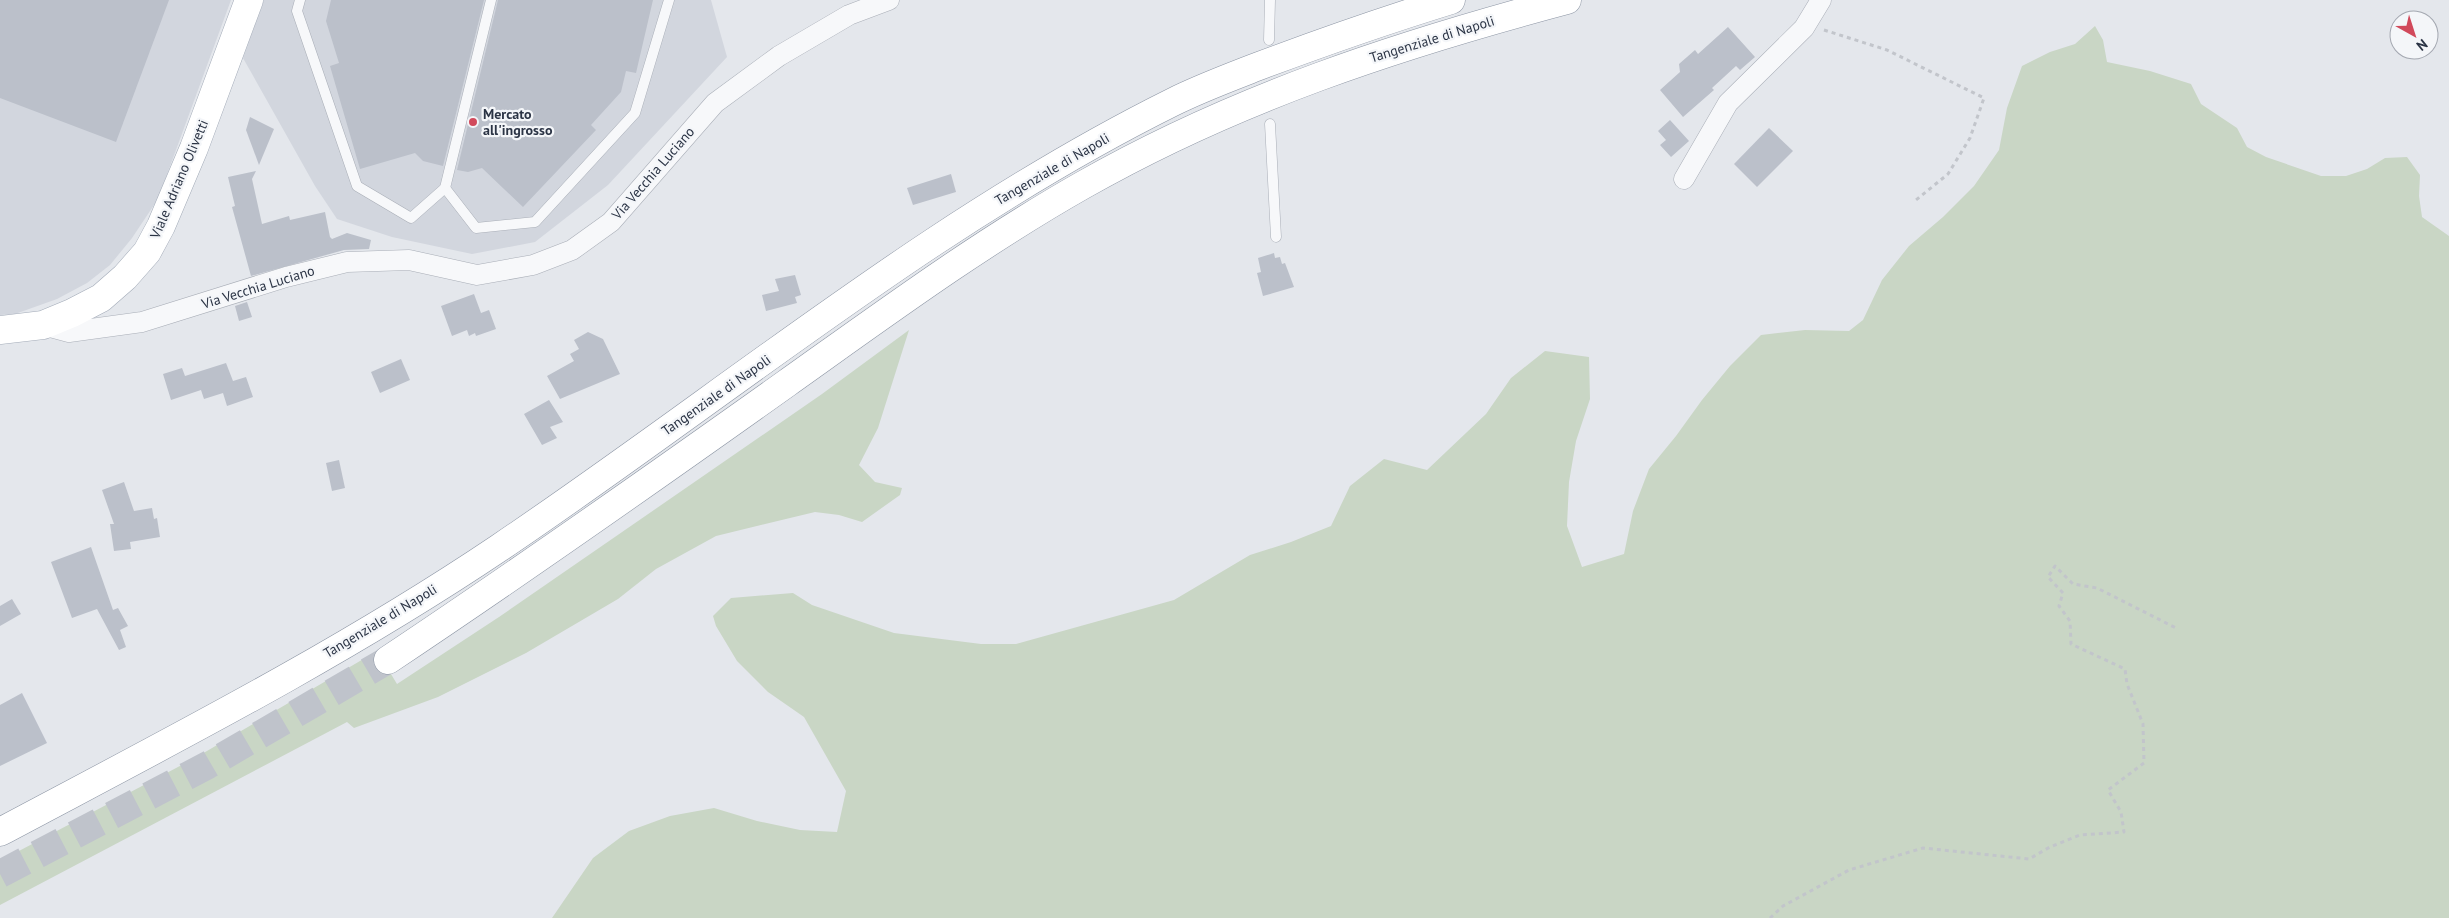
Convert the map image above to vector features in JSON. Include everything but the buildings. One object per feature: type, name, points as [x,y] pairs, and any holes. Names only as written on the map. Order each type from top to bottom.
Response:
[{"type":"main road","name":"Viale Adriano Olivetti","points":[[0,330],[43,325],[101,298],[125,277],[147,252],[194,148],[249,0]]},
{"type":"main road","name":"Tangenziale di Napoli","points":[[0,832],[193,729],[378,624],[498,548],[940,236],[1067,158],[1176,100],[1231,77],[1350,31],[1450,0]]},
{"type":"main road","name":"Tangenziale di Napoli","points":[[388,660],[515,576],[956,264],[1082,185],[1166,141],[1253,102],[1351,64],[1497,19],[1567,0]]},
{"type":"street","name":"Via Vecchia Luciano","points":[[43,325],[69,332],[142,322],[286,277],[347,262],[409,260],[476,275],[533,265],[572,250],[611,222],[715,103],[795,47],[849,15],[889,0]]},
{"type":"street","points":[[1684,178],[1728,103],[1806,24],[1821,1]]},
{"type":"lane","points":[[300,0],[298,11],[356,186],[411,218],[445,188],[491,0]]},
{"type":"lane","points":[[445,188],[476,228],[535,222],[634,113],[669,0]]},
{"type":"lane","points":[[1269,40],[1270,0]]},
{"type":"lane","points":[[1270,124],[1276,237]]},
{"type":"path","points":[[1806,24],[1887,50],[1984,98],[1970,138],[1948,174],[1916,200]]},
{"type":"path","points":[[1770,918],[1784,906],[1849,870],[1923,848],[2029,859],[2050,847],[2080,835],[2124,832],[2121,812],[2108,790],[2144,763],[2143,724],[2127,684],[2125,669],[2071,644],[2070,621],[2059,606],[2063,593],[2048,577],[2055,566],[2073,584],[2096,588],[2178,629]]},
{"type":"shaded area","points":[[0,0],[231,0],[158,199],[132,238],[110,265],[87,283],[57,299],[15,314],[0,315]]},
{"type":"shaded area","name":"Mercato all'ingrosso","points":[[264,0],[711,0],[727,57],[608,185],[535,242],[472,254],[392,237],[337,219],[315,186],[243,58]]},
{"type":"green space","points":[[2095,26],[2103,40],[2107,62],[2150,71],[2191,84],[2201,104],[2237,128],[2247,147],[2266,157],[2321,176],[2346,176],[2367,169],[2385,158],[2407,157],[2420,175],[2419,196],[2422,217],[2449,236],[2449,918],[552,918],[593,858],[629,831],[670,816],[714,808],[757,821],[800,830],[837,832],[846,791],[804,717],[768,692],[737,661],[716,626],[713,616],[731,598],[793,593],[812,605],[894,633],[981,644],[1016,644],[1174,600],[1250,555],[1291,542],[1331,526],[1350,486],[1384,459],[1427,470],[1486,414],[1511,378],[1545,351],[1589,357],[1590,399],[1576,441],[1569,482],[1567,526],[1582,567],[1624,554],[1633,511],[1649,469],[1730,366],[1761,335],[1805,330],[1849,331],[1863,320],[1882,280],[1909,246],[1943,217],[1974,186],[1999,150],[2007,108],[2022,66],[2050,52],[2075,44]]},
{"type":"green space","points":[[909,330],[878,428],[859,465],[875,482],[902,488],[900,495],[862,522],[839,515],[815,512],[716,536],[656,569],[618,599],[526,653],[438,697],[354,728],[347,722],[0,905],[0,861],[195,758],[377,651],[397,684],[499,617],[822,394]]},
{"type":"tunnel","points":[[0,874],[208,765],[388,660]]},
{"type":"place","name":"Mercato all'ingrosso","points":[[473,122]]}]
